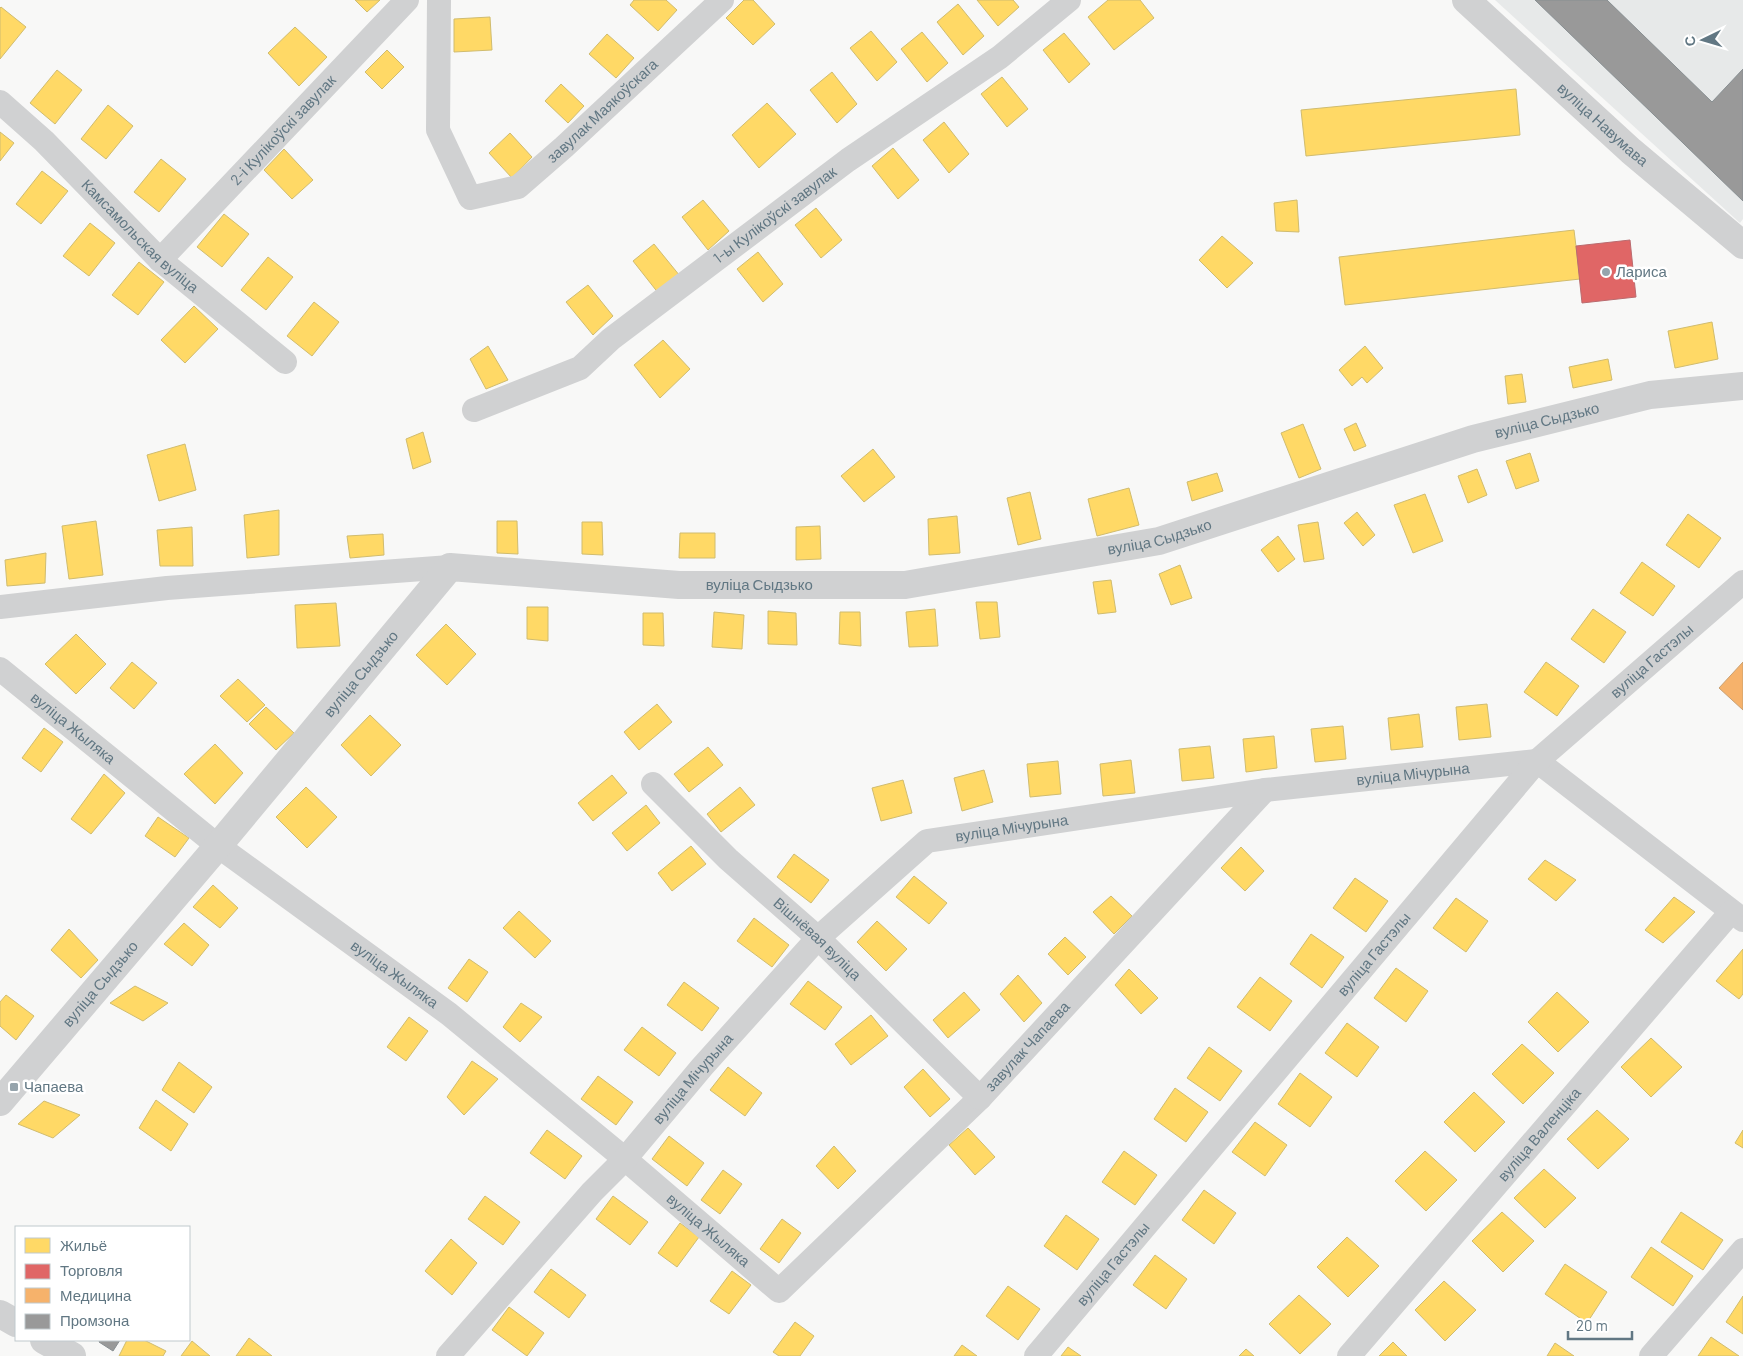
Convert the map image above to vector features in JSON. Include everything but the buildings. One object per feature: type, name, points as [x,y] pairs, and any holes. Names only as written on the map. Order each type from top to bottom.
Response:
[{"type":"street","name":"2-і Кулікоўскі завулак","points":[[160,260],[407,0]]},
{"type":"street","name":"завулак Маякоўскага","points":[[439,0],[438,130],[470,198],[518,187],[564,147],[722,0]]},
{"type":"street","name":"1-ы Кулікоўскі завулак","points":[[474,410],[580,368],[611,339],[848,160],[1000,57],[1068,0]]},
{"type":"street","name":"вуліца Навумава","points":[[1466,0],[1631,151],[1742,241]]},
{"type":"street","name":"Камсамольская вуліца","points":[[0,102],[44,141],[160,260],[285,362]]},
{"type":"street","name":"вуліца Сыдзько","points":[[0,1102],[218,846],[450,566],[679,585],[905,585],[1159,541],[1473,440],[1650,395],[1743,386]]},
{"type":"street","points":[[0,607],[167,588],[450,566]]},
{"type":"street","name":"вуліца Гастэлы","points":[[1036,1356],[1537,761],[1743,582]]},
{"type":"street","name":"вуліца Жыляка","points":[[0,669],[218,846],[449,1014],[625,1159],[779,1291]]},
{"type":"street","points":[[1537,761],[1737,916]]},
{"type":"street","name":"вуліца Мічурына","points":[[448,1356],[592,1192],[625,1159],[702,1067],[818,938],[928,841],[1265,790],[1537,761]]},
{"type":"street","name":"Вішнёвая вуліца","points":[[653,784],[672,801],[728,860],[818,938],[980,1098]]},
{"type":"street","name":"завулак Чапаева","points":[[779,1291],[980,1098],[1265,790]]},
{"type":"street","name":"вуліца Валенціка","points":[[1349,1356],[1737,916]]},
{"type":"street","points":[[1651,1356],[1743,1250]]},
{"type":"street","points":[[0,1314],[15,1322]]},
{"type":"street","points":[[46,1341],[72,1356]]},
{"type":"shaded area","points":[[1495,0],[1743,0],[1743,219],[1740,223]]},
{"type":"place","name":"Лариса","points":[[1606,272]]},
{"type":"place","name":"Чапаева","points":[[14,1087]]}]
